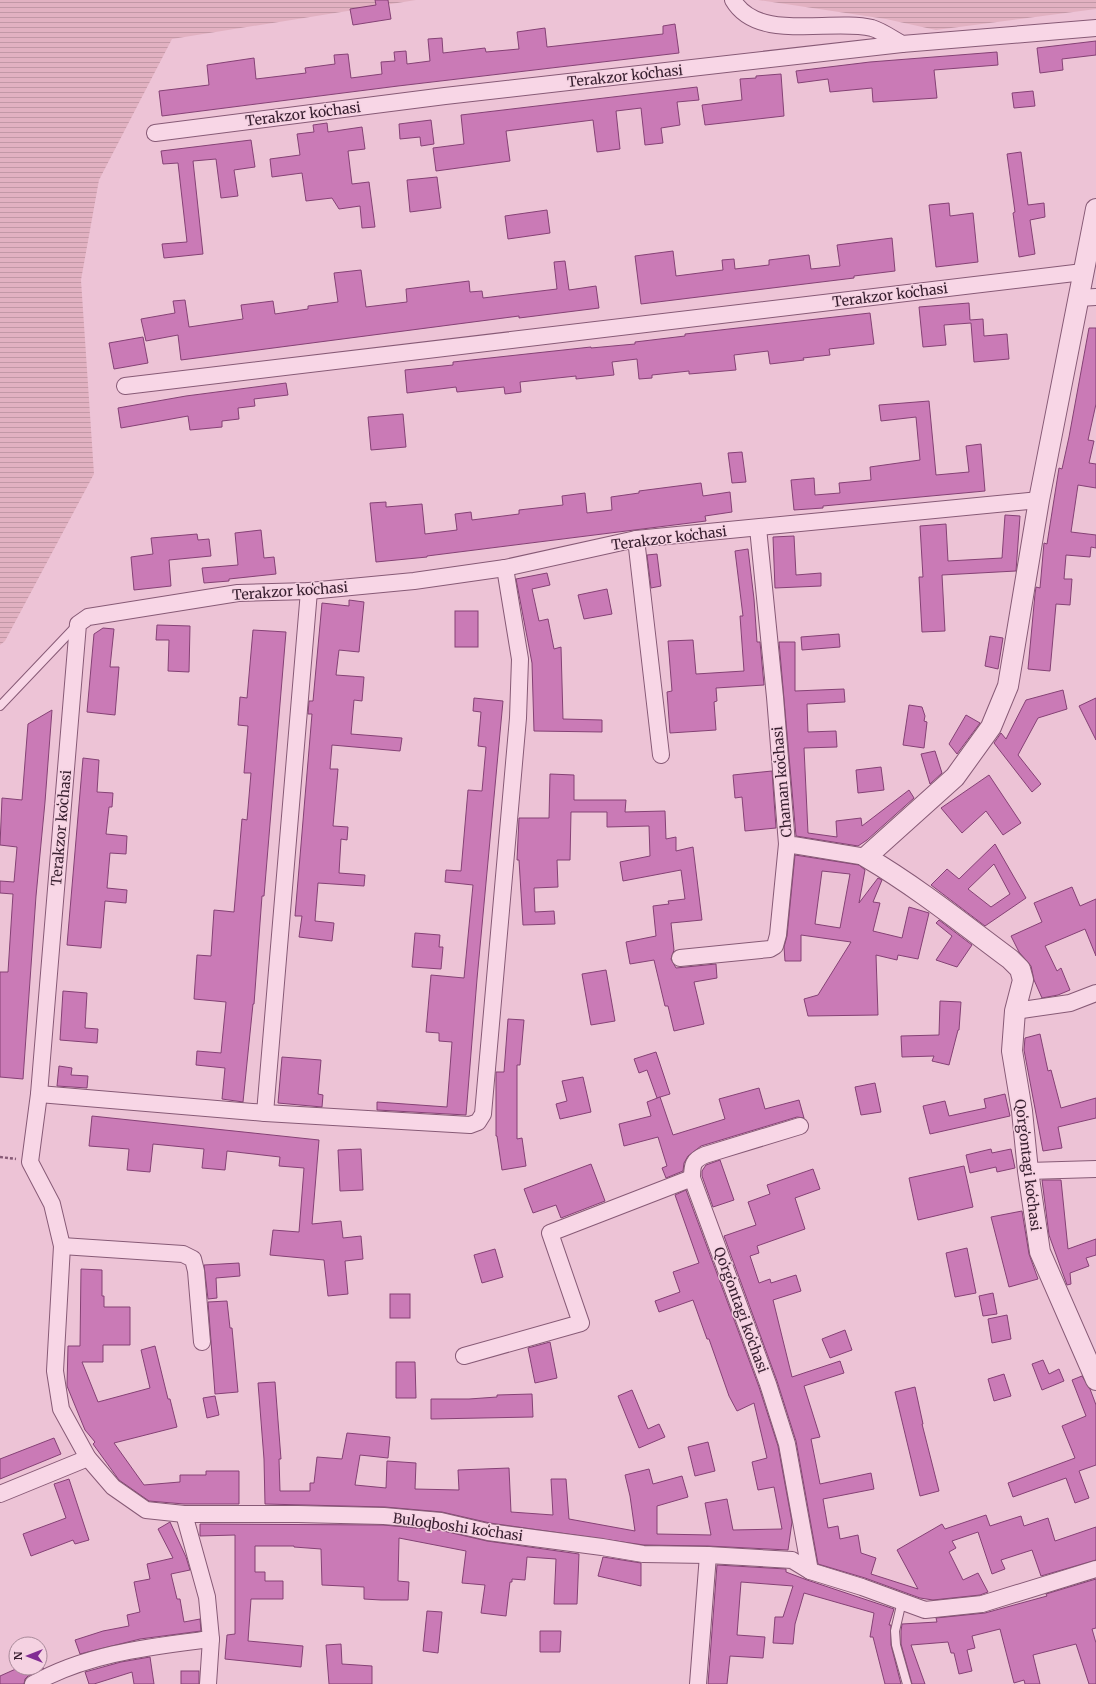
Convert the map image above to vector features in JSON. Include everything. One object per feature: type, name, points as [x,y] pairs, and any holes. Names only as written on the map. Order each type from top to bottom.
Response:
[{"type":"street","points":[[733,0],[738,8],[756,21],[793,27],[846,25],[873,29],[902,44]]},
{"type":"street","name":"Terakzor koʻchasi","points":[[155,133],[445,96],[902,44],[1096,28]]},
{"type":"street","points":[[866,856],[955,777],[991,727],[1008,686],[1039,500],[1087,298],[1083,272],[1096,209]]},
{"type":"street","name":"Terakzor koʻchasi","points":[[125,386],[1083,272]]},
{"type":"street","name":"Terakzor koʻchasi","points":[[30,1162],[39,1094],[78,624],[88,617],[99,614],[238,593],[309,591],[414,581],[505,568],[636,539],[1039,500]]},
{"type":"street","name":"Chaman koʻchasi","points":[[758,528],[775,696],[787,844],[866,856],[932,901],[1010,959],[1020,969],[1023,980],[1015,1011]]},
{"type":"street","points":[[636,539],[661,755]]},
{"type":"street","points":[[39,1094],[265,1114],[470,1125],[478,1122],[483,1114],[518,718],[520,659],[505,568]]},
{"type":"street","points":[[265,1114],[309,591]]},
{"type":"street","points":[[680,958],[770,949],[775,946],[778,935],[787,844]]},
{"type":"street","points":[[1015,1011],[1070,1003],[1096,993]]},
{"type":"street","name":"Qoʻrgʻontagi koʻchasi","points":[[1015,1011],[1012,1051],[1022,1111],[1028,1171],[1040,1252],[1096,1380]]},
{"type":"street","points":[[464,1356],[581,1323],[550,1233],[692,1178],[692,1166],[696,1159],[800,1126]]},
{"type":"street","name":"Buloqboshi koʻchasi","points":[[30,1162],[52,1204],[62,1246],[56,1371],[61,1409],[88,1458],[113,1487],[146,1510],[184,1514],[384,1516],[441,1521],[488,1532],[643,1554],[708,1555],[792,1560],[810,1571],[862,1587],[925,1610],[982,1604],[1096,1569]]},
{"type":"street","points":[[1028,1171],[1096,1169]]},
{"type":"street","name":"Qoʻrgʻontagi koʻchasi","points":[[692,1178],[768,1384],[787,1444],[810,1571]]},
{"type":"street","points":[[62,1246],[182,1254],[193,1260],[196,1271],[202,1342]]},
{"type":"street","points":[[0,1494],[88,1458]]},
{"type":"street","points":[[184,1514],[207,1597],[211,1639],[208,1684]]},
{"type":"street","points":[[698,1684],[708,1555]]},
{"type":"street","points":[[33,1684],[88,1660],[141,1648],[211,1639]]},
{"type":"lane","points":[[0,706],[78,624]]},
{"type":"lane","points":[[902,1601],[895,1631],[896,1645],[907,1684]]},
{"type":"shaded area","points":[[0,0],[416,0],[172,39],[99,180],[81,280],[94,474],[5,641],[0,645]]},
{"type":"shaded area","points":[[758,0],[1096,0],[1096,9],[936,30],[886,19]]},
{"type":"building","points":[[375,0],[388,0],[391,19],[353,25],[350,9],[376,5]]},
{"type":"building","points":[[675,24],[679,53],[398,86],[162,116],[159,91],[209,85],[207,65],[254,58],[256,79],[306,73],[305,68],[335,64],[334,55],[348,54],[351,78],[382,74],[381,62],[395,61],[394,52],[406,51],[407,64],[430,61],[428,39],[442,38],[443,53],[485,48],[486,52],[519,49],[517,32],[545,28],[547,47],[663,34],[663,26]]},
{"type":"building","points":[[1096,41],[1096,55],[1062,59],[1063,70],[1040,73],[1037,48]]},
{"type":"building","points":[[997,52],[998,65],[934,70],[937,98],[873,102],[872,88],[830,92],[828,79],[798,83],[796,71],[870,62]]},
{"type":"building","points":[[781,74],[784,116],[705,125],[702,105],[742,100],[740,79]]},
{"type":"building","points":[[697,87],[699,100],[677,102],[680,125],[661,128],[663,143],[645,145],[641,108],[616,111],[620,149],[597,152],[593,120],[506,131],[510,161],[436,171],[433,148],[464,144],[461,115]]},
{"type":"building","points":[[1033,91],[1035,106],[1014,108],[1012,93]]},
{"type":"building","points":[[431,120],[434,144],[421,146],[420,137],[400,139],[399,124]]},
{"type":"building","points":[[327,123],[328,132],[362,127],[365,149],[348,151],[352,184],[369,182],[375,227],[362,228],[360,206],[339,209],[332,198],[306,201],[302,173],[272,177],[270,159],[300,155],[297,134],[314,132],[313,125]]},
{"type":"building","points":[[251,140],[255,167],[234,170],[238,196],[221,198],[216,159],[193,161],[203,254],[164,258],[162,244],[187,242],[178,163],[163,164],[161,151]]},
{"type":"building","points":[[1021,152],[1028,205],[1044,203],[1045,217],[1030,220],[1035,254],[1019,257],[1013,213],[1015,212],[1007,154]]},
{"type":"building","points":[[437,177],[441,208],[410,212],[407,180]]},
{"type":"building","points":[[949,203],[950,216],[973,213],[978,262],[936,267],[929,205]]},
{"type":"building","points":[[547,210],[550,233],[508,239],[505,216]]},
{"type":"building","points":[[892,238],[895,271],[854,276],[854,278],[641,304],[635,256],[673,251],[676,276],[723,270],[722,260],[734,259],[735,269],[769,265],[769,260],[809,255],[811,269],[840,266],[837,245]]},
{"type":"building","points":[[565,261],[569,290],[596,286],[599,308],[519,318],[519,316],[181,360],[178,335],[146,341],[141,319],[175,313],[173,301],[185,300],[189,327],[243,319],[241,305],[273,301],[275,314],[308,309],[308,306],[338,302],[334,273],[361,270],[366,307],[407,302],[406,289],[469,281],[470,292],[482,291],[483,298],[557,289],[554,262]]},
{"type":"building","points":[[969,303],[970,320],[983,319],[984,336],[1007,334],[1009,359],[974,362],[971,323],[944,325],[946,345],[923,347],[919,307]]},
{"type":"building","points":[[870,313],[874,344],[829,349],[830,355],[803,358],[804,360],[770,364],[768,351],[734,355],[736,370],[689,374],[689,371],[652,375],[652,378],[639,379],[637,359],[612,362],[614,375],[576,379],[576,376],[520,382],[521,392],[505,394],[504,387],[457,392],[456,387],[407,393],[405,370],[453,365],[453,362],[591,347],[635,344],[635,342],[685,336],[685,334]]},
{"type":"building","points":[[1089,328],[1096,328],[1096,404],[1088,440],[1094,441],[1089,463],[1096,464],[1096,488],[1078,485],[1071,532],[1096,535],[1096,548],[1091,547],[1090,557],[1066,555],[1064,579],[1072,579],[1070,605],[1056,604],[1050,671],[1028,669],[1036,587],[1040,588],[1044,543],[1047,544],[1059,468],[1062,469],[1069,437]]},
{"type":"building","points":[[143,337],[148,363],[114,369],[109,343]]},
{"type":"building","points":[[286,383],[288,395],[254,399],[255,406],[238,408],[239,419],[222,421],[222,427],[190,430],[188,416],[121,428],[118,408],[186,396]]},
{"type":"building","points":[[929,401],[936,475],[969,472],[966,446],[981,444],[985,491],[794,510],[791,480],[814,478],[815,495],[840,493],[839,483],[871,480],[870,467],[920,460],[916,417],[881,421],[879,405]]},
{"type":"building","points":[[403,414],[406,447],[371,450],[368,417]]},
{"type":"building","points":[[742,452],[746,482],[732,483],[728,453]]},
{"type":"building","points":[[701,483],[703,496],[730,492],[732,512],[705,516],[706,521],[427,557],[376,562],[370,503],[386,502],[386,507],[422,504],[425,534],[457,530],[455,514],[471,512],[472,520],[519,514],[519,510],[563,505],[562,496],[585,493],[587,513],[612,510],[611,497],[639,493],[639,491]]},
{"type":"building","points":[[1005,515],[1020,516],[1016,571],[942,575],[945,631],[922,632],[919,577],[923,577],[920,526],[946,524],[948,561],[1002,558]]},
{"type":"building","points":[[261,530],[264,558],[274,557],[276,574],[204,583],[202,568],[238,565],[235,533]]},
{"type":"building","points":[[197,534],[198,540],[209,539],[211,556],[169,560],[171,586],[134,590],[131,557],[153,554],[151,538]]},
{"type":"building","points":[[794,536],[796,575],[821,573],[821,586],[775,588],[773,537]]},
{"type":"building","points":[[748,549],[757,642],[760,642],[764,685],[716,688],[717,701],[714,702],[716,730],[670,733],[667,692],[672,691],[668,641],[693,640],[696,674],[744,671],[740,616],[743,616],[735,551]]},
{"type":"building","points":[[657,554],[661,586],[651,588],[647,555]]},
{"type":"building","points":[[547,573],[550,585],[532,589],[539,621],[548,619],[554,649],[561,647],[563,719],[602,720],[602,732],[534,731],[532,663],[516,579]]},
{"type":"building","points":[[607,589],[612,614],[584,619],[578,595]]},
{"type":"building","points":[[349,600],[364,602],[359,652],[339,650],[336,675],[364,677],[362,701],[354,700],[351,734],[402,738],[400,751],[332,745],[330,769],[338,769],[333,826],[348,827],[347,840],[341,839],[339,873],[365,875],[364,886],[318,883],[315,921],[334,923],[332,941],[299,937],[302,916],[295,916],[312,714],[308,714],[309,701],[313,701],[322,603],[349,606]]},
{"type":"building","points":[[455,611],[478,611],[478,647],[455,647]]},
{"type":"building","points":[[157,625],[190,626],[189,672],[168,671],[169,640],[156,640]]},
{"type":"building","points":[[103,628],[114,629],[110,667],[119,667],[115,715],[87,712],[94,634]]},
{"type":"building","points":[[253,630],[286,632],[264,896],[262,896],[254,1004],[243,1102],[222,1099],[225,1068],[196,1065],[197,1051],[221,1053],[226,1002],[194,999],[197,955],[211,956],[214,910],[234,912],[242,819],[247,820],[251,773],[244,773],[248,726],[238,725],[240,697],[247,698]]},
{"type":"building","points":[[839,634],[840,647],[802,650],[801,637]]},
{"type":"building","points":[[990,636],[1003,638],[998,669],[985,666]]},
{"type":"building","points":[[779,642],[795,642],[795,691],[844,689],[845,702],[807,704],[808,732],[836,731],[837,747],[804,748],[808,833],[837,837],[836,821],[861,818],[862,826],[909,790],[914,798],[867,840],[858,846],[796,836]]},
{"type":"building","points":[[1063,690],[1067,709],[1038,718],[1018,755],[1041,784],[1032,792],[994,743],[1001,733],[1006,739],[1026,700]]},
{"type":"building","points":[[474,698],[503,701],[466,1115],[377,1110],[377,1102],[447,1107],[452,1042],[439,1041],[439,1033],[426,1032],[431,975],[464,978],[473,885],[445,882],[446,870],[461,871],[468,790],[482,791],[486,747],[478,746],[481,712],[473,711]]},
{"type":"building","points":[[1096,698],[1096,740],[1079,706]]},
{"type":"building","points":[[909,705],[922,707],[925,716],[924,721],[927,722],[924,748],[903,745]]},
{"type":"building","points":[[52,710],[36,896],[23,1079],[0,1077],[0,972],[8,972],[13,894],[0,893],[0,881],[14,882],[17,847],[0,845],[2,798],[22,800],[28,724]]},
{"type":"building","points":[[966,715],[980,723],[957,754],[949,744]]},
{"type":"building","points":[[935,751],[942,773],[930,784],[921,754]]},
{"type":"building","points":[[83,758],[99,760],[97,792],[113,793],[112,807],[109,807],[106,834],[127,836],[126,854],[110,853],[107,888],[127,890],[126,903],[105,901],[101,948],[67,945]]},
{"type":"building","points":[[881,767],[884,790],[858,793],[856,770]]},
{"type":"building","points":[[772,771],[776,828],[745,831],[742,797],[735,798],[733,775]]},
{"type":"building","points":[[550,774],[574,775],[574,800],[626,800],[625,812],[665,811],[666,839],[676,837],[676,851],[693,847],[702,920],[671,923],[674,950],[671,959],[676,968],[716,964],[717,978],[694,982],[704,1024],[674,1031],[668,1006],[665,1006],[654,960],[630,964],[626,942],[656,936],[653,906],[669,904],[668,901],[685,899],[681,870],[623,881],[620,862],[650,856],[649,826],[607,827],[607,812],[571,812],[570,860],[557,860],[558,887],[534,888],[535,912],[554,911],[555,924],[523,925],[519,860],[517,860],[519,818],[549,818]]},
{"type":"building","points":[[989,775],[1021,823],[1003,835],[986,811],[962,833],[941,808]]},
{"type":"building","points":[[995,844],[1026,898],[985,926],[931,885],[947,869],[959,879]],"holes":[[[994,864],[1010,894],[991,907],[968,889]]]},
{"type":"building","points":[[795,855],[859,865],[865,870],[859,903],[878,878],[882,880],[873,902],[880,903],[873,931],[902,938],[909,907],[929,913],[918,959],[898,955],[897,960],[876,955],[878,1015],[808,1016],[804,999],[818,995],[851,942],[801,935],[801,961],[785,961],[784,947],[787,936]],"holes":[[[822,871],[850,874],[840,928],[815,924]]]},
{"type":"building","points":[[1072,887],[1080,906],[1096,899],[1096,956],[1085,929],[1045,946],[1057,971],[1061,968],[1070,990],[1058,995],[1042,998],[1034,980],[1031,966],[1019,952],[1011,936],[1042,922],[1034,903]]},
{"type":"building","points":[[939,920],[972,945],[957,967],[936,960],[952,936],[936,923]]},
{"type":"building","points":[[415,933],[440,935],[439,947],[443,947],[441,969],[412,967]]},
{"type":"building","points":[[606,970],[615,1021],[591,1025],[582,974]]},
{"type":"building","points":[[63,991],[87,993],[85,1028],[98,1029],[97,1043],[60,1040]]},
{"type":"building","points":[[940,1001],[961,1002],[959,1030],[949,1065],[932,1061],[934,1056],[902,1057],[901,1036],[939,1035]]},
{"type":"building","points":[[508,1019],[524,1020],[520,1065],[517,1065],[517,1139],[522,1138],[526,1166],[502,1170],[496,1136],[496,1072],[504,1072]]},
{"type":"building","points":[[1040,1034],[1048,1071],[1051,1070],[1061,1108],[1096,1098],[1096,1118],[1058,1127],[1062,1148],[1043,1151],[1024,1050],[1025,1038]]},
{"type":"building","points":[[656,1052],[670,1094],[657,1098],[647,1070],[639,1073],[634,1059]]},
{"type":"building","points":[[282,1057],[321,1060],[318,1094],[323,1095],[322,1107],[278,1103]]},
{"type":"building","points":[[59,1066],[72,1068],[71,1075],[88,1076],[87,1088],[57,1086]]},
{"type":"building","points":[[583,1077],[591,1112],[560,1119],[556,1104],[567,1101],[562,1081]]},
{"type":"building","points":[[875,1083],[881,1112],[861,1115],[855,1087]]},
{"type":"building","points":[[759,1088],[765,1109],[799,1100],[804,1118],[797,1117],[701,1146],[688,1156],[684,1163],[683,1171],[666,1178],[662,1168],[667,1166],[658,1137],[624,1146],[619,1124],[651,1116],[647,1102],[660,1097],[673,1135],[725,1119],[719,1099]]},
{"type":"building","points":[[1005,1094],[1010,1116],[930,1134],[923,1106],[945,1101],[949,1116],[986,1108],[984,1099]]},
{"type":"building","points":[[92,1116],[319,1140],[312,1224],[341,1221],[343,1238],[361,1236],[363,1259],[345,1261],[348,1294],[328,1296],[324,1260],[270,1255],[273,1230],[299,1232],[304,1168],[279,1166],[280,1157],[227,1151],[225,1170],[202,1168],[204,1149],[153,1144],[150,1172],[127,1170],[129,1149],[89,1146]]},
{"type":"building","points":[[361,1149],[363,1190],[340,1191],[338,1150]]},
{"type":"building","points":[[991,1149],[992,1153],[1011,1149],[1015,1168],[997,1172],[996,1167],[970,1173],[966,1155]]},
{"type":"building","points":[[720,1160],[734,1200],[713,1207],[702,1176],[702,1171],[706,1165]]},
{"type":"building","points":[[591,1164],[605,1201],[561,1218],[556,1205],[533,1213],[524,1189]]},
{"type":"building","points":[[964,1166],[973,1207],[918,1220],[909,1178]]},
{"type":"building","points":[[813,1169],[820,1189],[795,1198],[805,1229],[757,1246],[759,1253],[750,1256],[759,1283],[770,1279],[771,1283],[796,1275],[801,1291],[773,1300],[792,1377],[840,1361],[844,1373],[804,1386],[820,1437],[811,1439],[820,1484],[871,1473],[874,1489],[823,1499],[828,1528],[838,1526],[840,1539],[858,1535],[861,1553],[876,1558],[871,1574],[918,1589],[897,1550],[942,1524],[945,1529],[986,1515],[990,1526],[1021,1516],[1024,1526],[1048,1518],[1055,1541],[1096,1527],[1096,1560],[1041,1576],[1032,1550],[1001,1560],[1005,1569],[992,1574],[978,1532],[952,1541],[956,1548],[949,1552],[963,1580],[978,1573],[988,1592],[980,1595],[933,1600],[920,1598],[865,1578],[818,1564],[796,1441],[777,1381],[724,1236],[756,1225],[748,1202],[770,1194],[767,1185]]},
{"type":"building","points":[[1042,1180],[1061,1180],[1068,1249],[1096,1239],[1096,1255],[1086,1258],[1089,1266],[1070,1273],[1071,1284],[1067,1285],[1049,1235]]},
{"type":"building","points":[[686,1190],[759,1387],[778,1446],[792,1522],[788,1550],[708,1546],[644,1545],[490,1523],[442,1512],[385,1507],[265,1504],[264,1459],[258,1383],[275,1382],[281,1459],[279,1459],[280,1491],[310,1491],[310,1483],[314,1483],[317,1457],[342,1459],[347,1433],[390,1437],[388,1458],[360,1455],[355,1485],[386,1488],[387,1461],[416,1463],[415,1489],[459,1490],[458,1470],[509,1468],[511,1512],[553,1515],[551,1479],[566,1479],[569,1519],[635,1531],[630,1496],[625,1475],[649,1469],[653,1484],[682,1476],[688,1497],[657,1506],[657,1534],[711,1535],[705,1503],[727,1499],[733,1530],[782,1529],[774,1487],[758,1490],[752,1462],[767,1458],[754,1403],[737,1411],[729,1396],[709,1339],[707,1339],[693,1300],[659,1312],[655,1301],[680,1292],[673,1272],[699,1263],[675,1195]]},
{"type":"building","points":[[1022,1211],[1029,1254],[1038,1279],[1009,1287],[991,1217]]},
{"type":"building","points":[[967,1248],[976,1293],[955,1297],[946,1253]]},
{"type":"building","points":[[495,1249],[503,1277],[482,1283],[474,1255]]},
{"type":"building","points":[[239,1263],[240,1276],[216,1278],[217,1298],[208,1299],[204,1265]]},
{"type":"building","points":[[81,1269],[102,1270],[102,1296],[104,1296],[104,1307],[130,1307],[130,1345],[103,1345],[103,1362],[82,1362],[98,1402],[150,1388],[141,1350],[155,1346],[168,1399],[170,1399],[177,1427],[114,1443],[144,1485],[180,1482],[180,1475],[206,1475],[206,1471],[239,1471],[239,1504],[184,1504],[149,1501],[119,1480],[93,1444],[95,1442],[85,1430],[67,1386],[68,1346],[80,1346]]},
{"type":"building","points":[[993,1293],[997,1314],[983,1316],[979,1296]]},
{"type":"building","points":[[390,1294],[410,1294],[410,1318],[390,1318]]},
{"type":"building","points":[[227,1301],[230,1328],[232,1328],[238,1392],[215,1394],[208,1302]]},
{"type":"building","points":[[1007,1315],[1011,1339],[992,1343],[988,1319]]},
{"type":"building","points":[[845,1330],[852,1350],[830,1358],[822,1339]]},
{"type":"building","points":[[550,1342],[557,1378],[535,1383],[528,1348]]},
{"type":"building","points":[[1043,1360],[1049,1374],[1059,1369],[1064,1381],[1042,1390],[1032,1364]]},
{"type":"building","points":[[396,1362],[415,1362],[416,1398],[396,1398]]},
{"type":"building","points":[[1004,1374],[1011,1396],[994,1401],[988,1379]]},
{"type":"building","points":[[1082,1376],[1090,1389],[1096,1405],[1096,1465],[1079,1471],[1089,1498],[1075,1503],[1066,1478],[1013,1497],[1008,1483],[1075,1458],[1062,1426],[1086,1416],[1072,1380]]},
{"type":"building","points":[[915,1387],[922,1424],[939,1491],[920,1496],[895,1392]]},
{"type":"building","points":[[632,1390],[648,1429],[659,1424],[665,1437],[639,1448],[618,1396]]},
{"type":"building","points":[[532,1394],[533,1417],[431,1419],[431,1399],[469,1399],[497,1397],[497,1395]]},
{"type":"building","points":[[215,1396],[219,1415],[207,1418],[203,1398]]},
{"type":"building","points":[[54,1438],[61,1454],[0,1479],[0,1459]]},
{"type":"building","points":[[708,1442],[715,1471],[695,1476],[688,1447]]},
{"type":"building","points":[[69,1479],[89,1540],[75,1544],[73,1540],[31,1556],[23,1534],[66,1518],[54,1484]]},
{"type":"building","points":[[170,1522],[186,1557],[190,1570],[171,1574],[177,1599],[180,1599],[184,1622],[200,1619],[201,1631],[140,1639],[80,1654],[75,1640],[103,1631],[129,1626],[127,1615],[140,1612],[134,1582],[150,1579],[147,1564],[173,1558],[158,1529]]},
{"type":"building","points":[[200,1524],[383,1525],[439,1530],[487,1541],[579,1554],[577,1604],[554,1604],[556,1559],[527,1557],[525,1580],[512,1579],[512,1582],[510,1582],[506,1616],[481,1613],[485,1585],[462,1583],[466,1551],[399,1538],[398,1581],[409,1582],[408,1600],[381,1600],[364,1599],[364,1587],[322,1585],[321,1549],[294,1546],[255,1546],[255,1572],[265,1572],[265,1581],[283,1581],[283,1599],[251,1599],[248,1641],[303,1646],[301,1667],[225,1659],[227,1635],[235,1634],[235,1535],[200,1536]]},
{"type":"building","points":[[603,1557],[641,1563],[641,1586],[598,1576]]},
{"type":"building","points":[[717,1565],[786,1569],[786,1572],[807,1580],[894,1609],[889,1625],[891,1625],[891,1645],[901,1684],[885,1684],[873,1637],[870,1637],[874,1613],[804,1593],[795,1624],[793,1644],[773,1643],[775,1617],[783,1617],[793,1586],[741,1582],[737,1635],[765,1637],[763,1658],[730,1656],[727,1684],[708,1684]]},
{"type":"building","points":[[1096,1579],[1096,1628],[1092,1629],[1096,1643],[1096,1684],[1089,1684],[1076,1644],[1033,1655],[1040,1684],[1025,1684],[1024,1680],[1014,1683],[1000,1629],[972,1636],[975,1648],[967,1650],[972,1671],[959,1674],[954,1653],[951,1653],[948,1642],[911,1645],[925,1684],[912,1684],[901,1644],[902,1624],[937,1622],[936,1618],[985,1613],[1047,1596],[1046,1594]]},
{"type":"building","points":[[427,1611],[442,1612],[438,1653],[423,1651]]},
{"type":"building","points":[[540,1631],[561,1631],[560,1652],[540,1652]]},
{"type":"building","points":[[341,1644],[342,1664],[372,1666],[372,1684],[329,1684],[326,1645]]},
{"type":"building","points":[[150,1657],[154,1684],[134,1684],[132,1672],[94,1684],[89,1684],[85,1672],[121,1662]]},
{"type":"building","points":[[181,1671],[199,1671],[199,1684],[181,1684]]},
{"type":"building","points":[[8,1672],[8,1676],[28,1676],[25,1679],[24,1684],[0,1684],[0,1676]]}]
